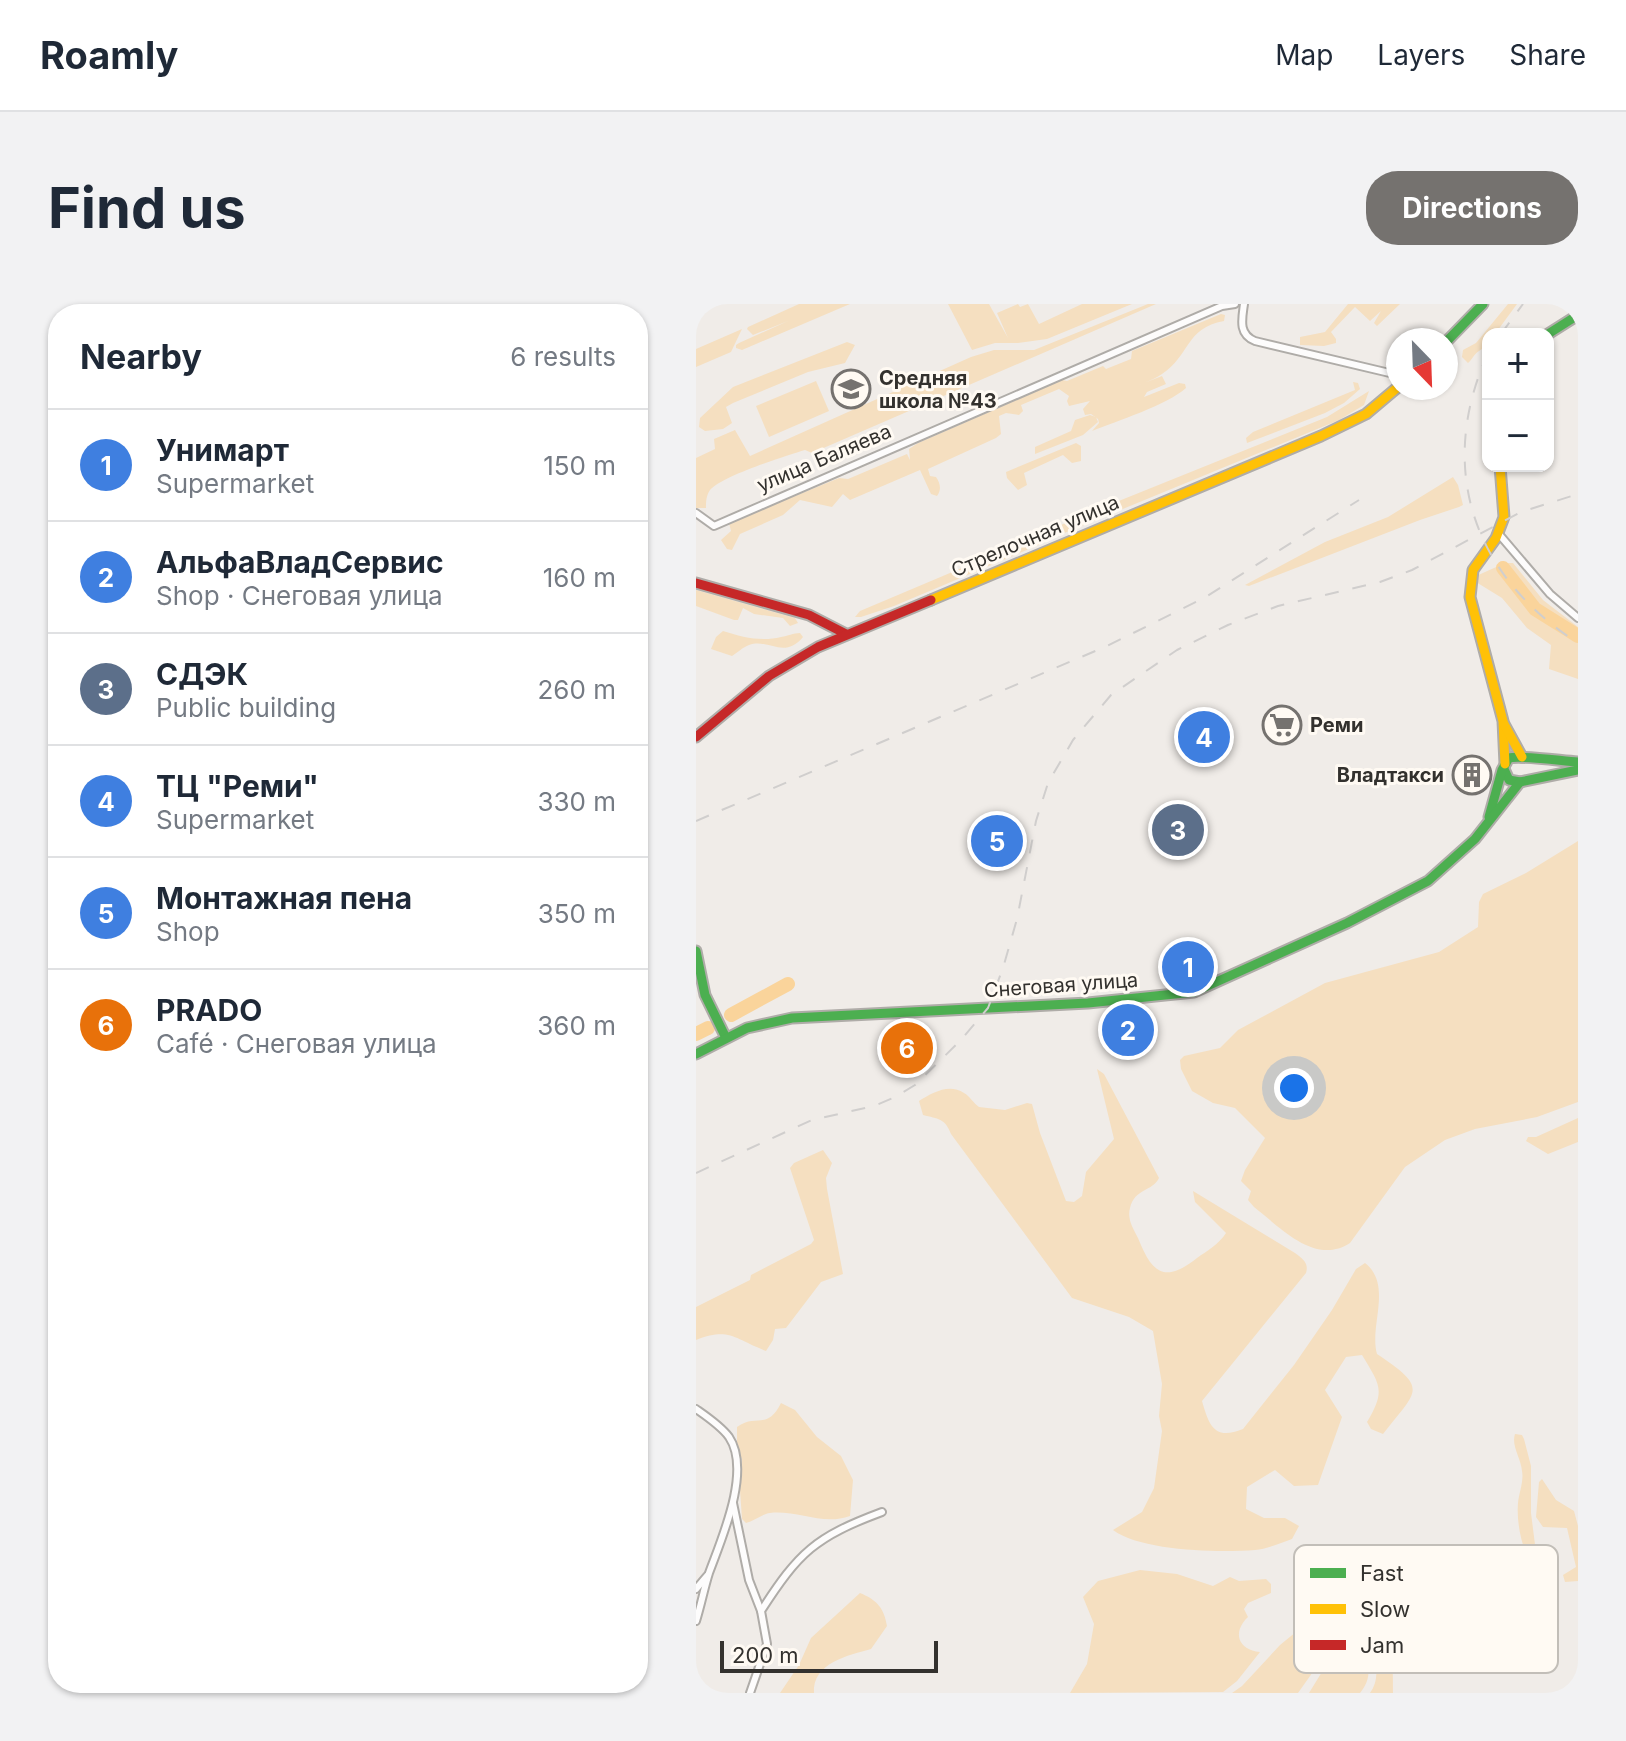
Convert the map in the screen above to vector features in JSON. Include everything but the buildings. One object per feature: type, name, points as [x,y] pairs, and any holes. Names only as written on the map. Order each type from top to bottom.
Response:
[{"type":"main road","points":[[1458,330],[1483,304]]},
{"type":"main road","points":[[1554,330],[1578,315]]},
{"type":"main road","name":"Стрелочная улица","points":[[696,737],[780,668],[846,634],[1321,436],[1366,414],[1386,397]]},
{"type":"main road","points":[[1501,472],[1504,520],[1498,533],[1476,560],[1469,581],[1470,597],[1503,721],[1504,766],[1509,780],[1522,781],[1578,770]]},
{"type":"main road","points":[[696,583],[809,615],[846,634]]},
{"type":"main road","points":[[1503,721],[1530,769],[1522,781]]},
{"type":"main road","points":[[1504,766],[1514,756],[1578,762]]},
{"type":"main road","name":"Снеговая улица","points":[[1485,827],[1504,766]]},
{"type":"main road","name":"Снеговая улица","points":[[696,1054],[725,1036],[792,1018],[1088,1003],[1194,992],[1347,923],[1428,881],[1455,859],[1522,781]]},
{"type":"main road","points":[[696,951],[706,997],[725,1036]]},
{"type":"street","name":"улица Баляева","points":[[696,513],[714,526],[1139,341],[1222,306],[1235,304]]},
{"type":"street","points":[[1244,304],[1241,323],[1244,332],[1255,341],[1386,372]]},
{"type":"street","points":[[1498,533],[1550,594],[1578,618]]},
{"type":"street","points":[[696,1409],[728,1436],[735,1449],[736,1463],[727,1530],[696,1621]]},
{"type":"street","points":[[733,1503],[749,1580],[761,1611],[767,1644],[750,1693]]},
{"type":"street","points":[[761,1611],[785,1573],[807,1550],[847,1524],[882,1512]]},
{"type":"street","points":[[696,1589],[710,1573]]},
{"type":"shaded area","points":[[799,304],[850,304],[742,350],[736,348],[739,343],[788,321],[753,335],[748,327]]},
{"type":"shaded area","points":[[948,304],[989,304],[1008,338],[997,313],[1018,304],[1020,307],[1028,304],[1039,324],[1082,304],[1132,304],[1047,339],[995,343],[972,350]]},
{"type":"shaded area","points":[[1148,304],[1156,304],[812,453],[805,450],[740,473],[710,490],[706,508],[696,508],[696,458],[715,449],[714,439],[735,430],[750,456],[971,357],[994,350],[1034,350]]},
{"type":"shaded area","points":[[1348,304],[1400,304],[1377,326],[1374,323],[1381,311],[1370,321],[1355,307],[1331,332],[1336,343],[1300,345],[1300,337],[1325,332]]},
{"type":"shaded area","points":[[1508,304],[1517,304],[1499,328],[1488,328]]},
{"type":"shaded area","points":[[1225,315],[1224,321],[1211,325],[1195,336],[1171,367],[1146,382],[1162,376],[1166,384],[1147,392],[1144,397],[1179,383],[1185,384],[1186,388],[1154,406],[1092,431],[1099,423],[1098,419],[1091,414],[1085,415],[1083,409],[1090,401],[1069,406],[1069,396],[1059,389],[1021,405],[1023,411],[1019,415],[1006,413],[999,416],[1001,434],[996,438],[928,469],[930,476],[936,477],[939,484],[937,496],[931,494],[920,470],[850,500],[843,494],[832,507],[800,500],[783,515],[740,534],[732,550],[727,549],[721,540],[731,531],[729,523],[907,454],[910,460],[909,449],[918,443],[1062,380],[1067,381],[1103,366],[1106,369],[1131,359],[1132,351]]},
{"type":"shaded area","points":[[742,329],[731,352],[696,367],[696,349]]},
{"type":"shaded area","points":[[1482,336],[1482,349],[1468,363],[1462,357],[1463,350]]},
{"type":"shaded area","points":[[847,342],[855,345],[845,363],[808,372],[733,403],[726,407],[732,423],[723,429],[705,431],[699,427],[700,418],[733,387]]},
{"type":"shaded area","points":[[816,381],[829,411],[769,437],[756,406]]},
{"type":"shaded area","points":[[1353,382],[1358,383],[1360,389],[1344,403],[1247,443],[1246,438],[1253,432],[1355,390]]},
{"type":"shaded area","points":[[1369,391],[1364,405],[1339,420],[1062,534],[1053,531],[1084,515],[1327,417]]},
{"type":"shaded area","points":[[1090,415],[1096,417],[1098,422],[1083,435],[1035,454],[1035,447],[1071,431],[1075,420]]},
{"type":"shaded area","points":[[1076,443],[1081,446],[1081,461],[1072,463],[1063,455],[1024,473],[1027,485],[1018,490],[1007,478],[1006,472]]},
{"type":"shaded area","points":[[1453,477],[1463,505],[1245,585],[1325,542],[1388,517]]},
{"type":"shaded area","points":[[1042,534],[1046,537],[1041,544],[894,606],[855,617],[860,611]]},
{"type":"shaded area","points":[[1505,563],[1513,563],[1543,600],[1578,627],[1578,679],[1549,669],[1551,645],[1527,628],[1502,598],[1476,582],[1474,577]]},
{"type":"shaded area","points":[[696,590],[795,618],[798,623],[790,626],[783,618],[754,614],[743,608],[738,620],[734,620],[696,606]]},
{"type":"shaded area","points":[[723,631],[759,639],[800,633],[803,637],[796,644],[783,648],[749,645],[732,656],[711,649],[716,637]]},
{"type":"shaded area","points":[[1578,841],[1578,1102],[1537,1117],[1475,1129],[1445,1140],[1405,1167],[1350,1243],[1337,1249],[1324,1250],[1299,1241],[1254,1207],[1248,1200],[1251,1191],[1241,1181],[1265,1138],[1235,1108],[1213,1103],[1192,1091],[1180,1060],[1184,1056],[1220,1048],[1238,1030],[1325,983],[1439,952],[1478,927],[1479,902],[1483,894],[1526,873]]},
{"type":"shaded area","points":[[1097,1069],[1104,1074],[1159,1178],[1136,1197],[1129,1212],[1132,1227],[1154,1267],[1160,1271],[1176,1271],[1213,1247],[1226,1233],[1195,1202],[1193,1191],[1295,1253],[1306,1264],[1306,1273],[1202,1401],[1210,1424],[1219,1432],[1243,1429],[1294,1365],[1356,1269],[1365,1263],[1378,1283],[1377,1354],[1405,1375],[1413,1390],[1383,1434],[1371,1429],[1367,1422],[1379,1395],[1377,1381],[1362,1355],[1346,1357],[1325,1390],[1342,1417],[1318,1485],[1294,1486],[1275,1470],[1247,1487],[1246,1509],[1264,1518],[1285,1518],[1299,1526],[1292,1539],[1255,1550],[1202,1551],[1142,1542],[1113,1530],[1142,1512],[1154,1488],[1162,1431],[1159,1416],[1162,1384],[1153,1331],[1129,1317],[1072,1298],[946,1125],[923,1115],[919,1101],[935,1092],[952,1089],[966,1094],[979,1107],[1005,1110],[1032,1104],[1066,1201],[1074,1202],[1082,1196],[1086,1172],[1114,1139]]},
{"type":"shaded area","points":[[1578,1118],[1578,1142],[1548,1154],[1526,1141],[1528,1137],[1536,1137]]},
{"type":"shaded area","points":[[823,1150],[832,1163],[826,1178],[827,1189],[843,1274],[821,1282],[786,1328],[775,1329],[766,1351],[725,1335],[696,1340],[696,1307],[750,1280],[751,1275],[814,1240],[790,1168],[794,1163]]},
{"type":"shaded area","points":[[781,1403],[795,1410],[817,1437],[841,1456],[853,1480],[850,1516],[820,1519],[780,1513],[767,1514],[746,1523],[742,1519],[739,1476],[742,1460],[737,1427],[771,1417]]},
{"type":"shaded area","points":[[1515,1434],[1522,1435],[1531,1466],[1531,1513],[1535,1545],[1523,1545],[1520,1532],[1518,1503],[1522,1475],[1514,1443]]},
{"type":"shaded area","points":[[1542,1479],[1556,1500],[1574,1511],[1578,1526],[1578,1581],[1565,1582],[1563,1575],[1576,1567],[1567,1528],[1543,1527],[1536,1517],[1539,1482]]},
{"type":"shaded area","points":[[1140,1570],[1177,1574],[1213,1586],[1230,1577],[1239,1581],[1266,1579],[1271,1584],[1271,1593],[1248,1603],[1244,1609],[1248,1617],[1239,1634],[1242,1644],[1260,1652],[1237,1681],[1223,1692],[1070,1693],[1087,1664],[1094,1624],[1083,1597],[1098,1581]]},
{"type":"shaded area","points":[[860,1593],[879,1605],[887,1626],[871,1649],[825,1667],[815,1683],[814,1693],[780,1693],[799,1665],[811,1638]]},
{"type":"shaded area","points":[[1294,1634],[1294,1673],[1312,1673],[1298,1693],[1232,1693],[1242,1686]]},
{"type":"shaded area","points":[[1321,1673],[1369,1673],[1360,1693],[1309,1693]]},
{"type":"shaded area","points":[[1392,1673],[1393,1693],[1370,1693],[1376,1674]]},
{"type":"waterway","points":[[1503,568],[1535,609],[1578,636]]},
{"type":"waterway","points":[[731,1015],[788,984]]},
{"type":"waterway","points":[[696,1034],[708,1028]]},
{"type":"railway","points":[[1505,328],[1523,304]]},
{"type":"railway","points":[[1482,370],[1465,437],[1466,478],[1474,516],[1490,552],[1512,586],[1542,616],[1578,643]]},
{"type":"railway","points":[[696,1173],[812,1120],[874,1106],[895,1097],[915,1085],[960,1041],[988,1008],[1003,968],[1017,919],[1036,821],[1048,783],[1073,740],[1111,695],[1177,650],[1228,625],[1278,606],[1380,582],[1412,570],[1521,512],[1578,494]]},
{"type":"railway","points":[[696,821],[1107,646],[1204,598],[1359,500]]},
{"type":"traffic: fast","points":[[1458,330],[1483,304]]},
{"type":"traffic: fast","points":[[1554,330],[1578,315]]},
{"type":"traffic: fast","points":[[1489,817],[1502,770],[1509,758],[1578,762]]},
{"type":"traffic: fast","points":[[1504,769],[1509,780],[1520,782],[1578,770]]},
{"type":"traffic: fast","points":[[696,1054],[747,1028],[792,1018],[1088,1003],[1194,992],[1347,923],[1428,881],[1475,839],[1520,782]]},
{"type":"traffic: fast","points":[[696,951],[705,995],[726,1038]]},
{"type":"traffic: slow","points":[[931,600],[1321,436],[1366,414],[1386,397]]},
{"type":"traffic: slow","points":[[1500,472],[1504,517],[1496,538],[1473,570],[1470,597],[1503,721],[1505,764]]},
{"type":"traffic: slow","points":[[1504,724],[1522,757]]},
{"type":"traffic: jam","points":[[696,583],[809,615],[846,634]]},
{"type":"traffic: jam","points":[[696,737],[769,676],[818,647],[931,600]]},
{"type":"place","name":"Средняя школа №43","points":[[851,389]]},
{"type":"place","name":"Реми","points":[[1282,725]]},
{"type":"place","name":"ТЦ \"Реми\"","points":[[1204,737]]},
{"type":"place","name":"Владтакси","points":[[1472,775]]},
{"type":"place","name":"СДЭК","points":[[1178,830]]},
{"type":"place","name":"Монтажная пена","points":[[997,841]]},
{"type":"place","name":"Унимарт","points":[[1188,967]]},
{"type":"place","name":"АльфаВладСервис","points":[[1128,1030]]},
{"type":"place","name":"PRADO","points":[[907,1048]]}]
